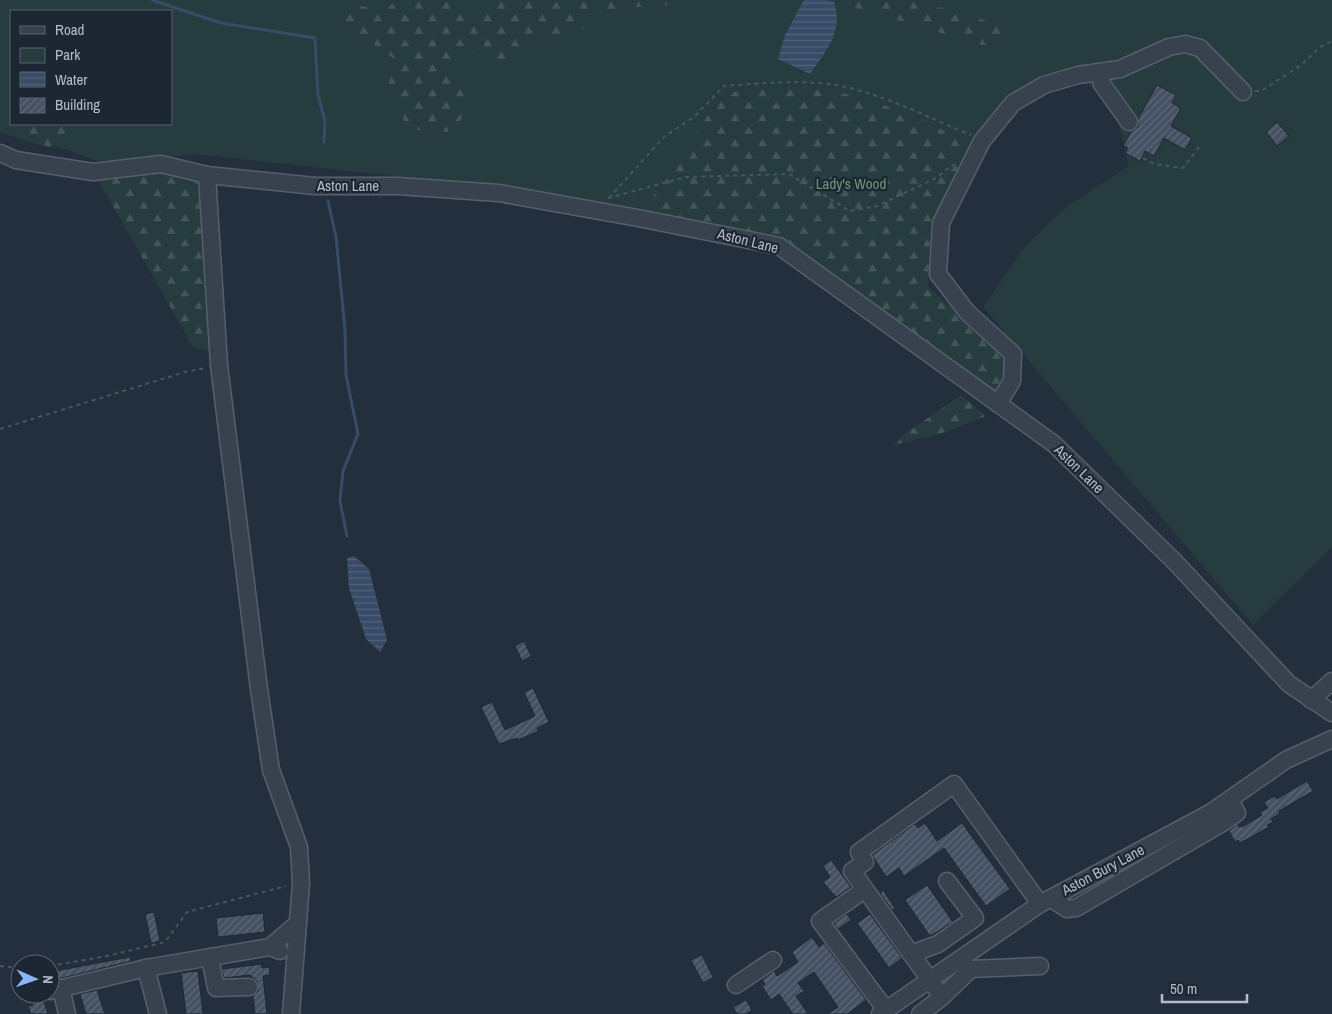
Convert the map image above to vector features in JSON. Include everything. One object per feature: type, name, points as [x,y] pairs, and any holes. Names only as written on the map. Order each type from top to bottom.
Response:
[{"type":"street","points":[[998,404],[1012,381],[1012,354],[967,312],[938,274],[941,223],[982,141],[1013,103],[1044,84],[1078,75],[1120,69],[1169,47],[1185,44],[1200,48],[1243,92]]},
{"type":"street","points":[[1099,72],[1102,84],[1129,122]]},
{"type":"street","name":"Aston Lane","points":[[0,154],[16,160],[93,172],[162,164],[207,175],[315,186],[398,186],[499,193],[604,205],[779,246],[1054,444],[1175,562],[1289,684],[1332,713]]},
{"type":"street","points":[[207,175],[220,365],[271,770],[299,847],[301,883],[293,957],[291,1014]]},
{"type":"street","points":[[1311,700],[1332,681]]},
{"type":"street","name":"Aston Bury Lane","points":[[883,1012],[1045,901],[1230,800],[1286,760],[1332,738]]},
{"type":"street","points":[[942,997],[928,980],[852,871],[866,862],[859,852],[954,784],[1045,901]]},
{"type":"street","points":[[911,954],[938,944],[975,918],[947,881]]},
{"type":"street","points":[[864,890],[820,921],[883,1012]]},
{"type":"street","points":[[60,989],[146,968],[270,947],[298,923]]},
{"type":"street","points":[[270,947],[293,957]]},
{"type":"street","points":[[210,957],[216,988],[249,986]]},
{"type":"street","points":[[736,985],[773,960]]},
{"type":"street","points":[[920,1014],[942,997],[971,969],[1040,966]]},
{"type":"street","points":[[146,968],[158,1014]]},
{"type":"street","points":[[60,999],[67,1014]]},
{"type":"path","points":[[1243,92],[1261,91],[1301,65],[1320,47],[1332,41]]},
{"type":"path","points":[[604,205],[665,136],[694,117],[724,86],[799,82],[859,90],[907,107],[982,141]]},
{"type":"path","points":[[1143,158],[1155,164],[1183,168],[1199,147]]},
{"type":"path","points":[[604,205],[686,177],[788,174],[850,211],[877,206],[936,178],[953,165],[958,158]]},
{"type":"path","points":[[0,429],[185,372],[220,365]]},
{"type":"path","points":[[60,964],[107,956],[164,942],[186,912],[301,883]]},
{"type":"green space","points":[[0,0],[1332,0],[1332,547],[1253,625],[983,307],[1026,245],[1070,204],[1129,166],[1118,120],[1084,78],[1043,83],[975,146],[917,117],[679,163],[642,210],[603,207],[521,190],[195,154],[97,161],[66,149],[38,145],[0,132]]},
{"type":"green space","points":[[396,0],[427,2],[461,0],[467,13],[484,15],[485,0],[720,0],[601,10],[582,30],[565,38],[538,29],[503,64],[450,43],[450,53],[465,102],[461,119],[447,132],[408,129],[388,86],[396,60],[335,20],[361,6],[385,11]]},
{"type":"green space","points":[[828,0],[914,0],[1005,26],[999,43],[982,45]]},
{"type":"green space","name":"Lady's Wood","points":[[804,87],[858,96],[917,117],[975,146],[931,223],[928,286],[1004,357],[1004,381],[994,397],[855,298],[779,237],[642,210],[679,163],[714,105],[734,92]]},
{"type":"green space","points":[[23,125],[80,125],[66,149],[48,147],[20,133]]},
{"type":"green space","points":[[165,170],[197,179],[210,313],[209,351],[193,347],[98,180]]},
{"type":"green space","points":[[961,395],[986,416],[946,432],[894,445],[902,436]]},
{"type":"water","points":[[804,0],[828,0],[834,2],[837,22],[832,40],[810,74],[778,59],[785,35]]},
{"type":"water","points":[[354,556],[369,569],[387,640],[380,652],[366,639],[349,588],[347,558]]},
{"type":"building","points":[[1157,85],[1176,95],[1172,103],[1181,108],[1171,126],[1192,138],[1185,150],[1164,138],[1154,156],[1145,151],[1140,161],[1125,153],[1128,148],[1123,146],[1131,132],[1138,127],[1138,119]]},
{"type":"building","points":[[1277,122],[1289,136],[1277,146],[1266,132]]},
{"type":"building","points":[[524,641],[531,656],[522,661],[515,646]]},
{"type":"building","points":[[533,688],[549,722],[537,728],[538,731],[518,740],[517,738],[499,744],[481,707],[492,702],[505,730],[535,716],[524,692]]},
{"type":"building","points":[[1307,781],[1313,791],[1279,811],[1280,813],[1271,819],[1273,822],[1267,825],[1269,827],[1240,843],[1238,840],[1235,842],[1229,831],[1238,824],[1239,827],[1244,826],[1262,815],[1260,812],[1268,808],[1264,802],[1275,796],[1277,799]]},
{"type":"building","points":[[925,823],[937,841],[962,823],[1010,889],[986,906],[944,848],[904,876],[899,868],[886,877],[872,855],[915,824],[918,828]]},
{"type":"building","points":[[831,860],[851,887],[836,897],[823,882],[830,877],[823,866]]},
{"type":"building","points":[[927,885],[953,922],[930,936],[905,900]]},
{"type":"building","points":[[883,890],[895,908],[892,910],[880,893]]},
{"type":"building","points":[[154,912],[160,941],[151,943],[145,914]]},
{"type":"building","points":[[263,913],[265,932],[218,937],[216,918]]},
{"type":"building","points":[[847,914],[851,920],[838,929],[834,923]]},
{"type":"building","points":[[870,914],[902,958],[889,968],[857,923]]},
{"type":"building","points":[[812,937],[819,947],[824,943],[866,1000],[847,1014],[828,1014],[838,1007],[814,972],[798,983],[804,991],[796,996],[808,1014],[793,1014],[779,994],[771,1000],[762,986],[765,984],[762,980],[774,971],[777,976],[798,962],[792,952]]},
{"type":"building","points":[[702,955],[713,977],[703,983],[691,960]]},
{"type":"building","points":[[130,957],[131,961],[60,979],[60,970]]},
{"type":"building","points":[[262,964],[262,968],[269,967],[270,975],[263,976],[267,1014],[255,1014],[253,996],[258,991],[257,981],[250,975],[224,978],[222,969]]},
{"type":"building","points":[[198,971],[203,1014],[186,1014],[181,973]]},
{"type":"building","points":[[97,990],[105,1014],[86,1014],[80,994]]},
{"type":"building","points":[[746,1000],[752,1010],[746,1014],[737,1014],[733,1007]]},
{"type":"building","points":[[44,1004],[48,1014],[31,1014],[28,1006]]},
{"type":"waterway","points":[[152,0],[221,23],[315,38],[318,95],[325,121],[324,142]]},
{"type":"waterway","points":[[328,201],[336,237],[345,330],[346,375],[358,434],[343,471],[340,501],[347,536]]}]
